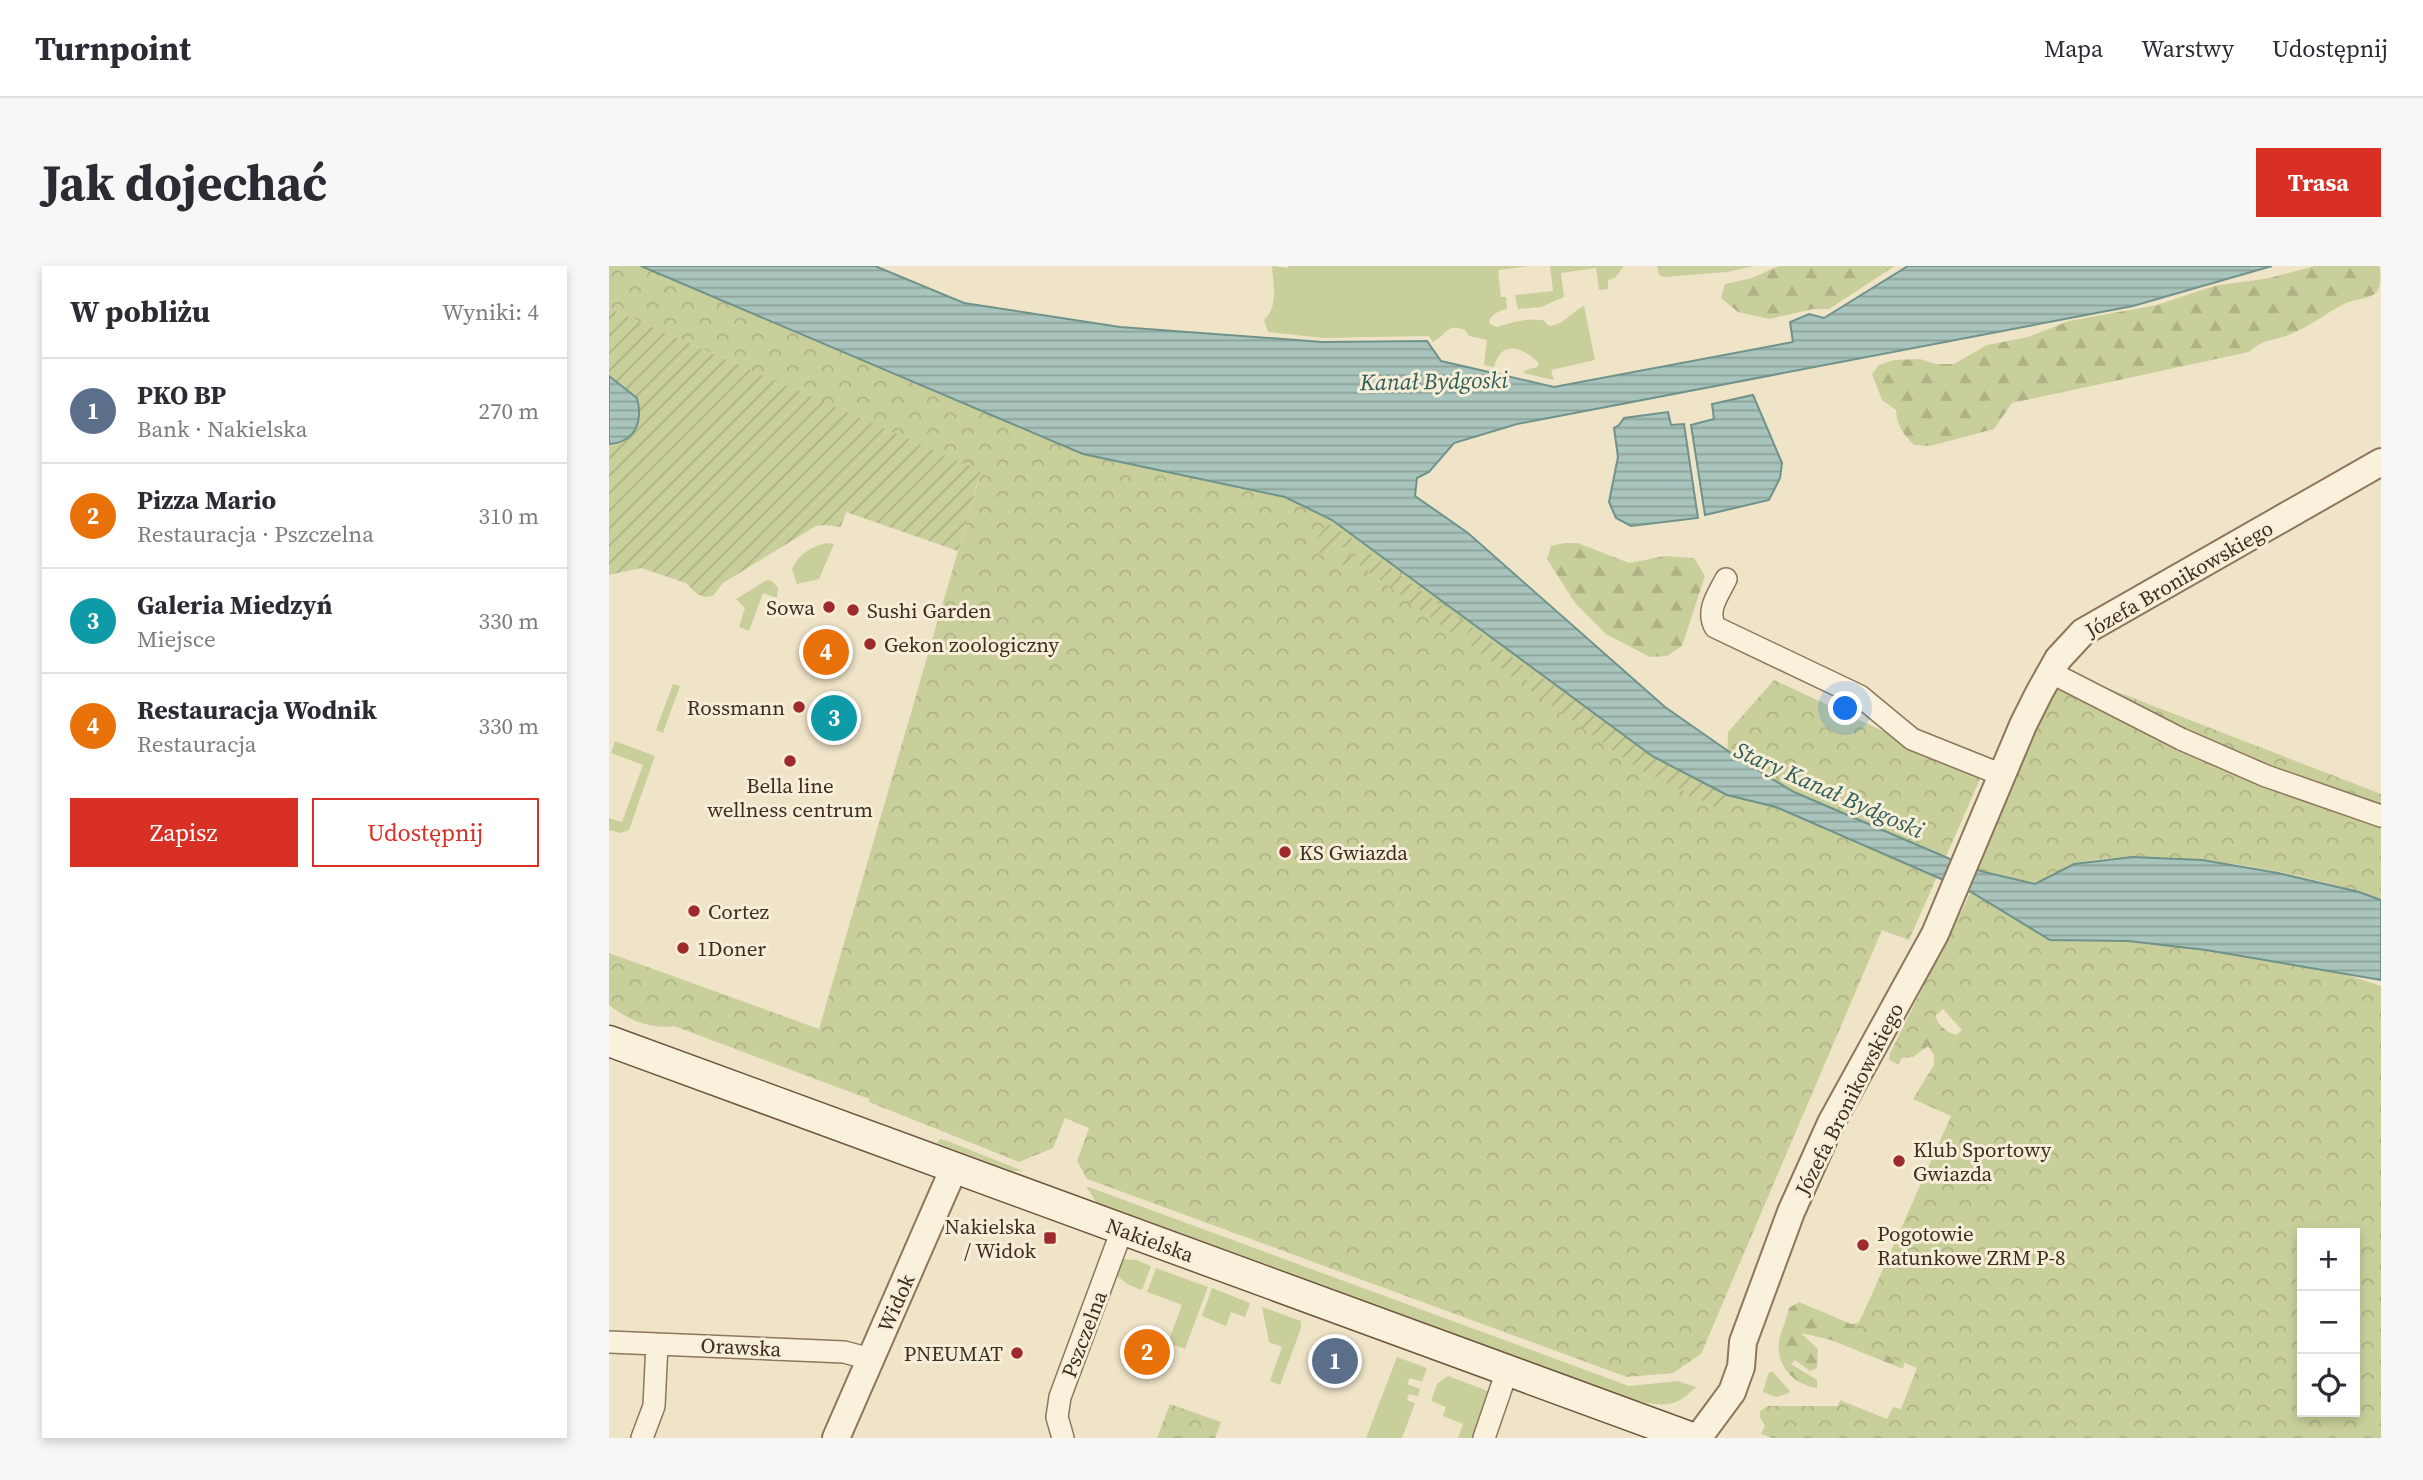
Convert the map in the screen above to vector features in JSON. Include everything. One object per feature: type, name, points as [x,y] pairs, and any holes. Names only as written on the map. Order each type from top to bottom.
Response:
[{"type":"main road","name":"Nakielska","points":[[609,1041],[1696,1438]]},
{"type":"street","name":"Józefa Bronikowskiego","points":[[1696,1438],[1732,1392],[1741,1367],[1743,1342],[1791,1212],[1831,1122],[1921,961],[1950,900],[2023,725],[2064,651],[2083,632],[2381,462]]},
{"type":"street","points":[[1726,579],[1711,608],[1711,619],[1715,627],[1860,696],[1912,739],[2002,775]]},
{"type":"street","points":[[2050,672],[2229,761],[2381,816]]},
{"type":"street","name":"Widok","points":[[836,1438],[954,1168]]},
{"type":"street","name":"Pszczelna","points":[[1063,1438],[1057,1417],[1060,1397],[1122,1230]]},
{"type":"street","name":"Orawska","points":[[609,1342],[844,1352],[871,1359]]},
{"type":"street","points":[[642,1438],[654,1406],[657,1344]]},
{"type":"street","points":[[1484,1438],[1507,1371]]},
{"type":"green space","name":"KS Gwiazda","points":[[609,266],[641,266],[1083,454],[1285,497],[1332,520],[1652,756],[1726,794],[1728,732],[1774,680],[1981,777],[1909,940],[1882,930],[1701,1354],[1673,1373],[1627,1377],[1087,1179],[1077,1161],[1089,1128],[1065,1118],[1053,1148],[1019,1162],[869,1102],[869,1099],[674,1026],[640,1022],[609,1005],[609,953],[819,1029],[981,472],[609,308]]},
{"type":"green space","points":[[1272,266],[1530,266],[1498,270],[1501,297],[1506,297],[1507,309],[1493,316],[1489,320],[1490,324],[1497,327],[1520,321],[1543,320],[1549,326],[1563,321],[1584,306],[1595,360],[1551,370],[1554,380],[1523,373],[1537,367],[1539,363],[1526,353],[1513,348],[1502,352],[1494,367],[1484,365],[1487,340],[1469,336],[1465,330],[1459,328],[1450,329],[1433,342],[1429,336],[1323,338],[1268,332],[1264,320],[1273,302]]},
{"type":"green space","points":[[1550,266],[1624,266],[1615,278],[1608,280],[1608,289],[1599,290],[1596,268],[1561,273],[1564,297],[1541,307],[1518,309],[1515,295],[1553,291]]},
{"type":"green space","points":[[1657,266],[1755,266],[1727,272],[1664,277],[1659,275]]},
{"type":"green space","points":[[1779,266],[1895,266],[1829,309],[1813,309],[1769,319],[1738,312],[1721,298],[1725,284],[1752,278]]},
{"type":"green space","points":[[2314,266],[2379,266],[2377,292],[2346,303],[2300,330],[2266,341],[2249,352],[2012,403],[1994,429],[1930,446],[1914,445],[1907,437],[1899,425],[1896,410],[1882,400],[1872,374],[1879,365],[1894,360],[1920,359],[1936,364],[1954,364],[1987,345],[2028,337],[2069,321],[2157,305],[2214,286],[2270,278]]},
{"type":"green space","points":[[609,308],[981,471],[958,551],[846,512],[841,527],[816,526],[723,583],[713,596],[697,594],[686,583],[641,568],[609,575]]},
{"type":"green space","points":[[1329,524],[1357,542],[1323,554],[1312,549],[1323,528]]},
{"type":"green space","points":[[1578,543],[1629,563],[1665,556],[1694,558],[1705,576],[1682,646],[1667,656],[1650,657],[1606,634],[1575,603],[1547,559],[1551,546]]},
{"type":"green space","points":[[834,544],[819,579],[797,584],[792,569],[798,559],[812,548]]},
{"type":"green space","points":[[1367,551],[1404,578],[1395,591],[1355,562],[1334,567],[1336,563]]},
{"type":"green space","points":[[767,580],[772,581],[778,588],[777,598],[763,593],[749,631],[739,627],[745,608],[736,599]]},
{"type":"green space","points":[[1409,582],[1466,624],[1458,638],[1399,594]]},
{"type":"green space","points":[[1471,627],[1528,669],[1519,682],[1463,640]]},
{"type":"green space","points":[[2053,667],[2381,794],[2381,900],[2291,874],[2226,863],[2163,857],[2112,858],[2075,864],[2037,883],[2001,877],[1964,865]]},
{"type":"green space","points":[[1533,671],[1652,756],[1727,795],[1723,811],[1639,769],[1524,686]]},
{"type":"green space","points":[[673,684],[680,686],[663,733],[656,730]]},
{"type":"green space","points":[[615,741],[655,756],[629,830],[621,833],[609,830],[609,818],[622,822],[643,765],[611,753]]},
{"type":"green space","points":[[1971,892],[2050,940],[2128,941],[2206,950],[2345,974],[2381,986],[2381,1438],[1772,1438],[1761,1434],[1765,1426],[1760,1411],[1768,1406],[1838,1406],[1840,1400],[1887,1419],[1893,1407],[1901,1409],[1917,1368],[1851,1341],[1951,1116],[1913,1099],[1934,1065],[1934,1055],[1962,1030],[1943,1009],[1916,1033],[1898,1065],[1889,1059]]},
{"type":"green space","points":[[1945,946],[1935,1014],[1945,1030],[1963,1035],[1938,1061],[1928,1046],[1913,1057],[1901,1058]]},
{"type":"green space","points":[[940,1139],[1023,1171],[1013,1171],[937,1143]]},
{"type":"green space","points":[[1086,1186],[1629,1386],[1678,1381],[1696,1387],[1681,1400],[1665,1404],[1622,1396],[1096,1202]]},
{"type":"green space","points":[[1122,1259],[1136,1260],[1151,1266],[1142,1290],[1117,1276]]},
{"type":"green space","points":[[1156,1268],[1208,1287],[1185,1349],[1168,1343],[1182,1305],[1147,1292]]},
{"type":"green space","points":[[1212,1288],[1250,1303],[1245,1317],[1231,1312],[1226,1326],[1202,1316]]},
{"type":"green space","points":[[1799,1302],[1851,1324],[1858,1323],[1862,1316],[1901,1357],[1903,1369],[1831,1340],[1801,1333],[1818,1349],[1817,1368],[1810,1371],[1795,1360],[1791,1364],[1817,1380],[1817,1388],[1794,1378],[1783,1366],[1779,1341],[1789,1308]]},
{"type":"green space","points":[[1262,1307],[1301,1321],[1301,1328],[1280,1385],[1270,1381],[1282,1347],[1269,1342]]},
{"type":"green space","points":[[1397,1357],[1427,1368],[1422,1382],[1410,1378],[1407,1384],[1420,1389],[1418,1396],[1409,1394],[1407,1400],[1415,1403],[1402,1438],[1366,1438]]},
{"type":"green space","points":[[1772,1371],[1789,1393],[1776,1397],[1763,1392],[1768,1374]]},
{"type":"green space","points":[[1448,1376],[1488,1391],[1472,1438],[1458,1438],[1463,1424],[1443,1416],[1446,1407],[1431,1401],[1437,1384]]},
{"type":"green space","points":[[1170,1404],[1221,1422],[1215,1438],[1157,1438]]},
{"type":"water","name":"Kanał Bydgoski","points":[[641,266],[875,266],[964,303],[1120,327],[1323,342],[1427,341],[1441,361],[1554,387],[1793,342],[1790,322],[1809,314],[1824,318],[1908,266],[2272,266],[2133,306],[1517,424],[1454,443],[1429,472],[1417,478],[1415,496],[1468,533],[1665,707],[1741,760],[1794,792],[1964,865],[2035,884],[2074,864],[2132,857],[2202,860],[2278,873],[2359,892],[2381,900],[2381,980],[2206,950],[2128,941],[2050,940],[1971,892],[1776,807],[1727,795],[1652,756],[1332,520],[1285,497],[1083,454]]},
{"type":"water","points":[[609,376],[637,398],[639,415],[631,435],[609,444]]},
{"type":"water","points":[[1753,395],[1782,463],[1780,478],[1769,500],[1705,515],[1691,425],[1714,419],[1712,404]]},
{"type":"water","points":[[1668,412],[1671,425],[1684,424],[1698,518],[1631,526],[1616,518],[1609,502],[1618,457],[1614,428],[1624,418]]},
{"type":"place","name":"Sowa","points":[[829,607]]},
{"type":"place","name":"Sushi Garden","points":[[853,610]]},
{"type":"place","name":"Gekon zoologiczny","points":[[870,644]]},
{"type":"place","name":"Restauracja Wodnik","points":[[826,652]]},
{"type":"place","name":"Rossmann","points":[[799,707]]},
{"type":"place","name":"Galeria Miedzyń","points":[[834,718]]},
{"type":"place","name":"Bella line wellness centrum","points":[[790,761]]},
{"type":"place","name":"KS Gwiazda","points":[[1285,852]]},
{"type":"place","name":"Cortez","points":[[694,911]]},
{"type":"place","name":"1Doner","points":[[683,948]]},
{"type":"place","name":"Klub Sportowy Gwiazda","points":[[1899,1161]]},
{"type":"place","name":"Nakielska / Widok","points":[[1050,1238]]},
{"type":"place","name":"Pogotowie Ratunkowe ZRM P-8","points":[[1863,1245]]},
{"type":"place","name":"Pizza Mario","points":[[1147,1352]]},
{"type":"place","name":"PNEUMAT","points":[[1017,1353]]},
{"type":"place","name":"PKO BP","points":[[1335,1361]]},
{"type":"water label","name":"Stary Kanał Bydgoski","points":[[1829,790]]}]
